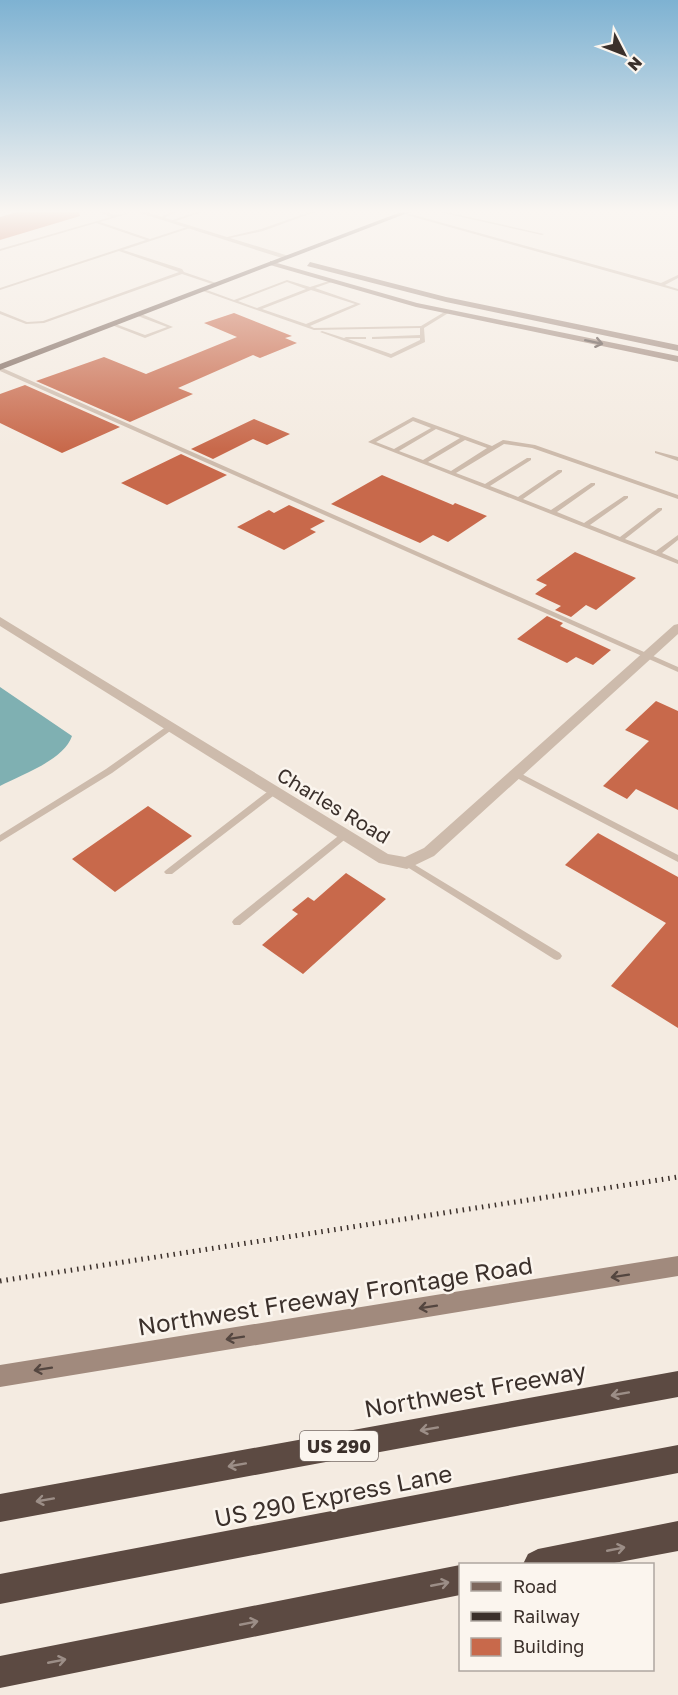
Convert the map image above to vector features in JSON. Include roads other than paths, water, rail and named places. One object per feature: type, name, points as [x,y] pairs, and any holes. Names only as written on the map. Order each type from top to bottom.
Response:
[{"type":"highway","name":"Northwest Freeway","points":[[0,1508],[678,1384]]},
{"type":"highway","name":"US 290 Express Lane","points":[[0,1589],[678,1459]]},
{"type":"highway","points":[[543,1563],[678,1536]]},
{"type":"highway","points":[[0,1672],[459,1580]]},
{"type":"main road","points":[[0,368],[199,291]]},
{"type":"main road","points":[[368,291],[448,312],[678,359]]},
{"type":"main road","points":[[407,291],[678,348]]},
{"type":"main road","points":[[448,312],[460,304]]},
{"type":"main road","name":"Northwest Freeway Frontage Road","points":[[0,1376],[678,1266]]},
{"type":"street","name":"Charles Road","points":[[0,621],[384,859],[407,863],[429,852],[678,628]]},
{"type":"lane","points":[[0,312],[26,323],[44,322],[131,291]]},
{"type":"lane","points":[[205,291],[391,356],[423,341],[422,327]]},
{"type":"lane","points":[[234,301],[264,291]]},
{"type":"lane","points":[[258,309],[303,291]]},
{"type":"lane","points":[[306,326],[359,304],[319,291]]},
{"type":"lane","points":[[287,293],[294,295]]},
{"type":"lane","points":[[277,297],[283,299]]},
{"type":"lane","points":[[265,301],[272,304]]},
{"type":"lane","points":[[314,329],[422,327],[448,312]]},
{"type":"lane","points":[[111,324],[145,337],[171,327],[137,314]]},
{"type":"lane","points":[[374,338],[423,336]]},
{"type":"lane","points":[[341,338],[364,338]]},
{"type":"lane","points":[[0,368],[649,655],[678,670]]},
{"type":"lane","points":[[492,448],[413,419],[371,442],[678,562]]},
{"type":"lane","points":[[394,451],[436,427]]},
{"type":"lane","points":[[424,462],[464,438]]},
{"type":"lane","points":[[452,473],[503,442],[533,446],[678,497]]},
{"type":"lane","points":[[657,452],[678,459]]},
{"type":"lane","points":[[486,486],[529,459]]},
{"type":"lane","points":[[519,499],[560,471]]},
{"type":"lane","points":[[552,513],[593,484]]},
{"type":"lane","points":[[585,525],[626,496]]},
{"type":"lane","points":[[621,539],[660,509]]},
{"type":"lane","points":[[657,554],[678,537]]},
{"type":"lane","points":[[0,839],[109,771],[170,727]]},
{"type":"lane","points":[[516,774],[678,859]]},
{"type":"lane","points":[[169,872],[274,791]]},
{"type":"lane","points":[[237,922],[345,835]]},
{"type":"lane","points":[[407,863],[557,956]]},
{"type":"water","points":[[0,687],[72,736],[67,745],[51,759],[0,786]]},
{"type":"railway","points":[[0,1281],[678,1177]]}]
